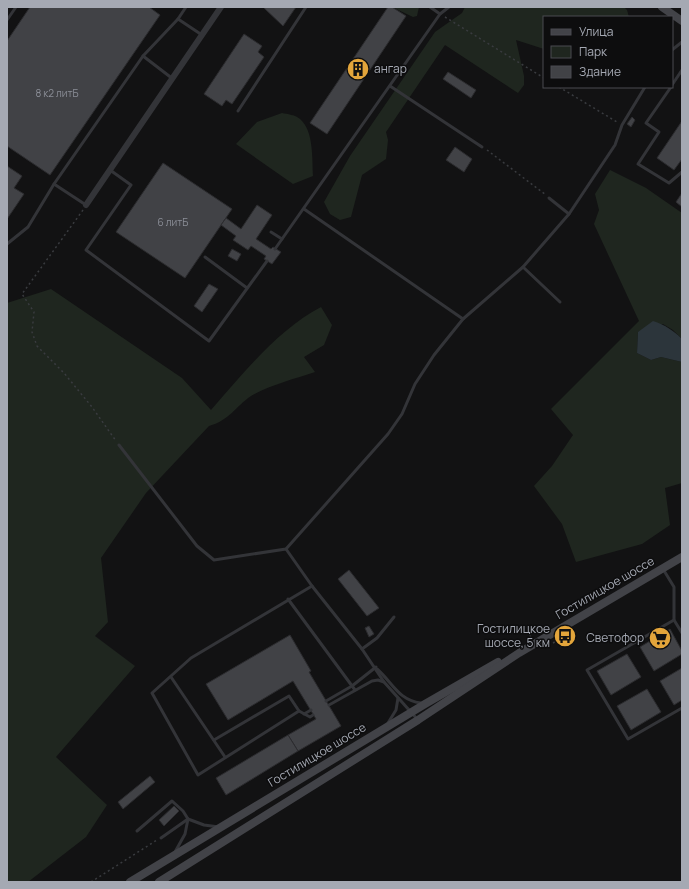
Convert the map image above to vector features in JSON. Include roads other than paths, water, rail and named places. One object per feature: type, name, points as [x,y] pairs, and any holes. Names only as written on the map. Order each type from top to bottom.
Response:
[{"type":"main road","points":[[662,7],[682,21]]},
{"type":"main road","name":"Гостилицкое шоссе","points":[[130,882],[411,712],[498,662],[519,652],[682,557]]},
{"type":"main road","name":"Гостилицкое шоссе","points":[[159,882],[418,720],[500,667],[519,652]]},
{"type":"street","points":[[86,205],[221,7]]},
{"type":"lane","points":[[7,20],[16,7]]},
{"type":"lane","points":[[7,244],[28,227],[54,184],[143,56],[178,19],[186,7]]},
{"type":"lane","points":[[238,111],[306,7]]},
{"type":"lane","points":[[430,7],[440,14]]},
{"type":"lane","points":[[275,249],[440,14],[449,7]]},
{"type":"lane","points":[[178,19],[202,35]]},
{"type":"lane","points":[[673,49],[682,42]]},
{"type":"lane","points":[[143,56],[173,79]]},
{"type":"lane","points":[[673,83],[682,70]]},
{"type":"lane","points":[[390,86],[482,147]]},
{"type":"lane","points":[[119,446],[197,546],[214,560],[286,550],[388,434],[402,414],[415,384],[434,355],[463,319],[523,267],[569,214],[616,145],[622,125],[644,88]]},
{"type":"lane","points":[[670,88],[646,123],[659,132],[638,164],[669,183],[682,172]]},
{"type":"lane","points":[[109,170],[131,185],[86,250],[209,340],[267,261]]},
{"type":"lane","points":[[54,184],[86,205]]},
{"type":"lane","points":[[549,198],[569,214]]},
{"type":"lane","points":[[304,209],[463,319]]},
{"type":"lane","points":[[271,232],[282,239]]},
{"type":"lane","points":[[205,258],[247,288]]},
{"type":"lane","points":[[523,267],[560,302]]},
{"type":"lane","points":[[286,550],[312,586],[401,696],[410,702],[425,704]]},
{"type":"lane","points":[[663,569],[674,587],[674,620],[682,633]]},
{"type":"lane","points":[[299,711],[198,775],[152,694],[191,658],[312,586]]},
{"type":"lane","points":[[288,599],[355,690]]},
{"type":"lane","points":[[362,649],[377,638],[394,617]]},
{"type":"lane","points":[[674,620],[587,670],[628,739],[682,708]]},
{"type":"lane","points":[[326,701],[352,686],[376,667]]},
{"type":"lane","points":[[376,667],[384,682],[418,720]]},
{"type":"lane","points":[[171,677],[225,758]]},
{"type":"lane","points":[[329,705],[372,681],[378,680],[384,682]]},
{"type":"lane","points":[[214,740],[289,696],[299,711],[310,717],[313,715]]},
{"type":"lane","points":[[381,730],[392,719],[396,710],[398,698]]},
{"type":"lane","points":[[304,714],[311,710]]},
{"type":"lane","points":[[138,831],[172,801],[183,811],[188,819],[204,825],[221,827]]},
{"type":"lane","points":[[161,838],[188,819]]},
{"type":"lane","points":[[173,855],[185,834],[188,819]]},
{"type":"place","name":"ангар","points":[[358,69]]},
{"type":"place","name":"Гостилицкое шоссе, 5 км","points":[[565,636]]},
{"type":"place","name":"Светофор","points":[[660,638]]}]
